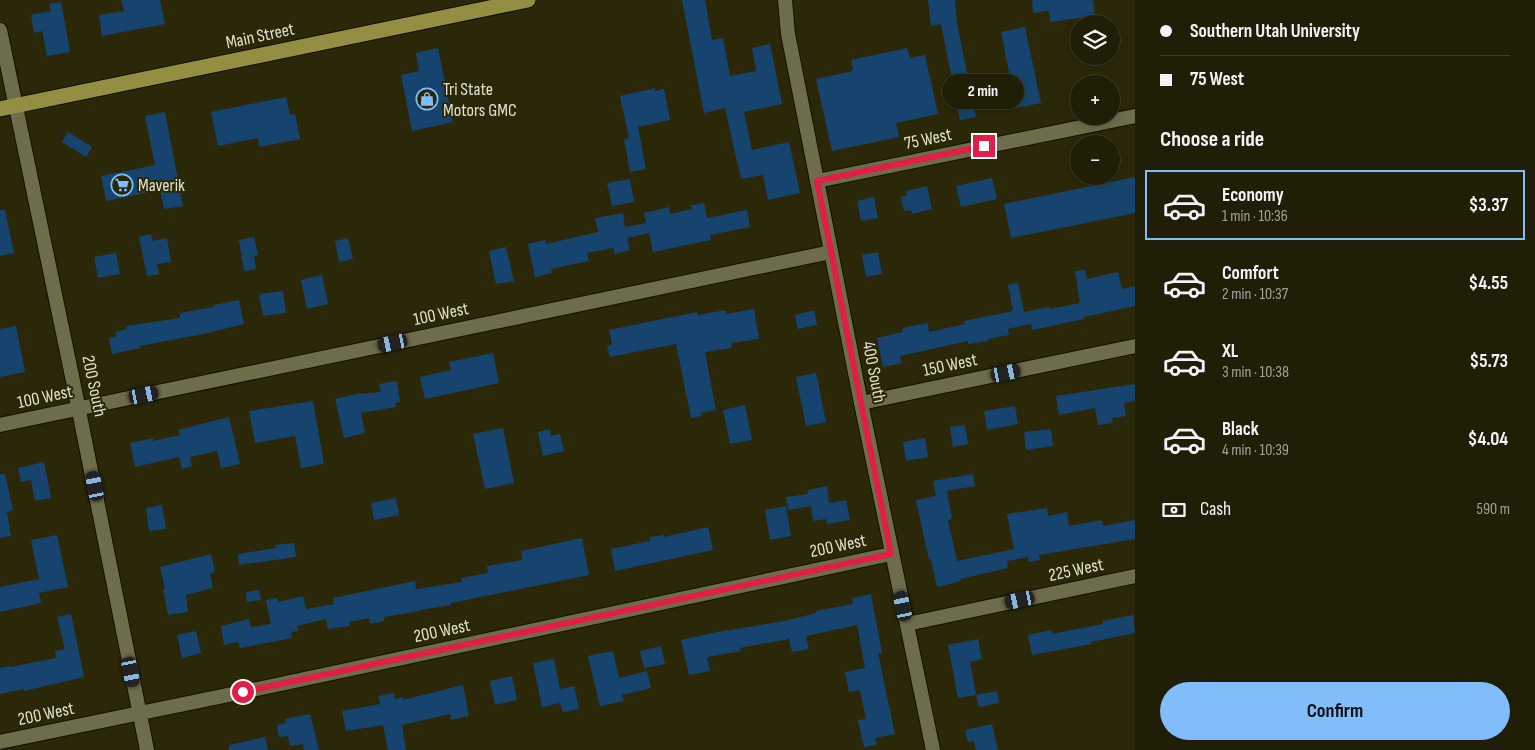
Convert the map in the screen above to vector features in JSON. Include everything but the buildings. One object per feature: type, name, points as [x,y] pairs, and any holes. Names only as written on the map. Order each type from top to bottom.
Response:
[{"type":"main road","name":"Main Street","points":[[0,109],[528,0]]},
{"type":"street","name":"400 South","points":[[785,0],[788,34],[860,403],[933,750]]},
{"type":"street","name":"200 South","points":[[0,30],[79,409],[147,750]]},
{"type":"street","name":"75 West","points":[[817,181],[1135,116]]},
{"type":"street","name":"100 West","points":[[0,425],[831,252]]},
{"type":"street","name":"150 West","points":[[860,403],[1135,346]]},
{"type":"street","name":"200 West","points":[[0,742],[891,554]]},
{"type":"street","name":"225 West","points":[[907,624],[1135,576]]},
{"type":"place","name":"Tri State Motors GMC","points":[[427,99]]},
{"type":"place","name":"Maverik","points":[[122,185]]},
{"type":"route","points":[[243,692],[891,554],[817,181],[984,146]]}]
